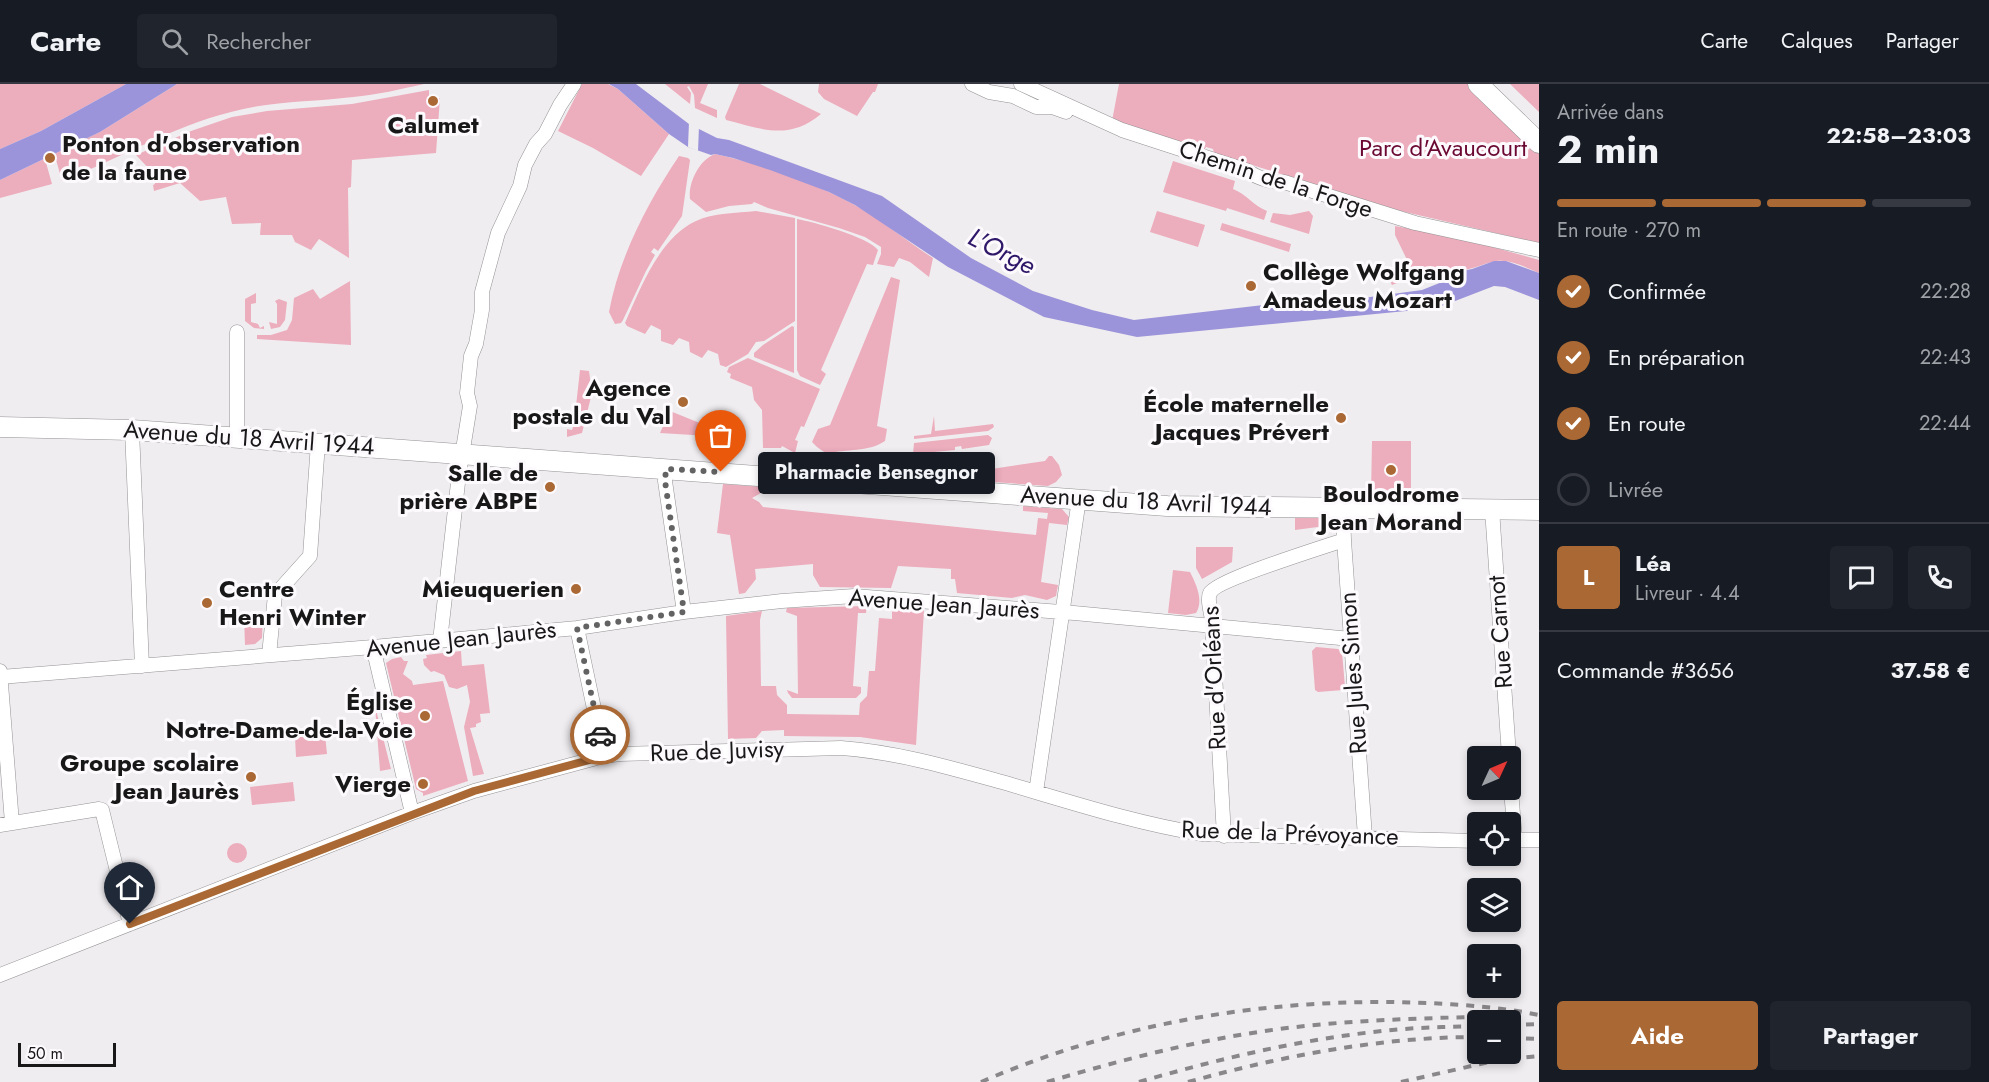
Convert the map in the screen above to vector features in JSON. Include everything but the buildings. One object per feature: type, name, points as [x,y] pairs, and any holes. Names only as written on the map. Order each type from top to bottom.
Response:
[{"type":"street","points":[[440,641],[470,406],[467,393],[471,356],[476,344],[482,310],[482,292],[496,239],[520,186],[525,165],[574,84]]},
{"type":"street","points":[[972,84],[989,92],[1013,96],[1036,107],[1057,108],[1091,124],[1098,120]]},
{"type":"street","name":"Chemin de la Forge","points":[[1021,84],[1122,130],[1238,167],[1277,183],[1284,182],[1415,223],[1508,241],[1539,250]]},
{"type":"street","points":[[1478,84],[1539,143]]},
{"type":"street","points":[[1495,84],[1539,127]]},
{"type":"street","points":[[237,332],[237,437]]},
{"type":"street","name":"Avenue du 18 Avril 1944","points":[[0,427],[132,430],[237,437],[1178,506],[1539,510]]},
{"type":"street","points":[[132,430],[142,666]]},
{"type":"street","points":[[269,655],[275,595],[310,556],[318,443]]},
{"type":"street","points":[[666,469],[665,481],[684,612]]},
{"type":"street","points":[[1036,792],[1078,499]]},
{"type":"street","name":"Rue Jules Simon","points":[[1343,508],[1365,837]]},
{"type":"street","name":"Rue Carnot","points":[[1492,509],[1508,746]]},
{"type":"street","name":"Rue d'Orléans","points":[[1224,836],[1209,595],[1211,590],[1269,565],[1344,540]]},
{"type":"street","name":"Avenue Jean Jaurès","points":[[0,677],[440,641],[577,628],[684,612],[782,601],[854,596],[1061,612],[1350,639]]},
{"type":"street","points":[[577,628],[604,756]]},
{"type":"street","points":[[373,647],[412,813]]},
{"type":"street","points":[[0,670],[6,824],[102,810],[130,924]]},
{"type":"street","name":"Rue de Juvisy","points":[[0,975],[412,813],[474,791],[604,756],[863,749],[928,761],[1036,792]]},
{"type":"street","name":"Rue de la Prévoyance","points":[[1036,792],[1175,830],[1224,836],[1467,841]]},
{"type":"street","points":[[1521,840],[1539,840]]},
{"type":"green space","points":[[0,84],[126,84],[41,131],[0,149]]},
{"type":"green space","points":[[177,84],[424,84],[371,95],[276,104],[231,112],[187,126],[62,181],[55,156],[45,159],[52,184],[0,198],[0,180],[100,132]]},
{"type":"green space","points":[[582,84],[608,84],[618,89],[669,134],[641,176],[558,131]]},
{"type":"green space","points":[[665,84],[708,84],[700,103],[717,110],[717,118],[695,108],[694,95],[689,86],[687,87],[691,93],[690,104]]},
{"type":"green space","points":[[739,84],[760,84],[821,114],[798,128],[786,130],[763,129],[726,120],[725,117]]},
{"type":"green space","points":[[819,84],[878,84],[875,92],[857,116],[824,99],[818,92]]},
{"type":"green space","name":"Parc d'Avaucourt","points":[[1119,84],[1468,84],[1539,152],[1539,243],[1392,209],[1214,153],[1213,149],[1206,147],[1204,150],[1112,121]]},
{"type":"green space","name":"Parc d'Avaucourt","points":[[1510,84],[1539,84],[1539,112]]},
{"type":"green space","points":[[429,90],[429,98],[440,98],[436,153],[352,160],[351,187],[348,188],[349,258],[319,239],[311,250],[295,242],[292,235],[260,235],[261,223],[232,224],[226,197],[200,201],[180,183],[154,191],[152,172],[136,155],[191,131],[232,117],[267,111],[352,104]]},
{"type":"green space","points":[[715,154],[786,174],[821,188],[863,210],[933,258],[929,277],[910,262],[899,258],[894,267],[877,264],[881,247],[865,237],[754,202],[706,212],[690,199],[691,186],[704,161]]},
{"type":"green space","points":[[679,156],[690,160],[682,216],[658,251],[654,248],[651,252],[655,255],[623,320],[615,324],[609,312],[627,251],[656,192]]},
{"type":"green space","points":[[1173,161],[1235,181],[1233,189],[1267,211],[1264,220],[1163,192]]},
{"type":"green space","points":[[756,211],[795,218],[795,321],[764,341],[756,342],[748,354],[726,367],[720,365],[718,354],[708,350],[702,358],[690,352],[689,342],[679,338],[673,345],[661,341],[661,330],[651,325],[645,334],[627,326],[625,323],[653,265],[672,239],[683,229],[710,216]]},
{"type":"green space","points":[[1157,211],[1205,225],[1198,247],[1150,232]]},
{"type":"green space","points":[[1309,211],[1313,216],[1309,234],[1270,222],[1273,213],[1290,215]]},
{"type":"green space","points":[[797,219],[852,235],[878,250],[873,265],[867,264],[821,370],[826,374],[820,385],[800,376],[797,370]]},
{"type":"green space","points":[[1222,223],[1291,244],[1289,252],[1220,230]]},
{"type":"green space","points":[[1395,226],[1464,239],[1539,260],[1539,273],[1516,263],[1498,261],[1463,270],[1463,267],[1404,276],[1392,285],[1386,273],[1392,270],[1395,276],[1411,268],[1395,235]]},
{"type":"green space","points":[[891,277],[900,280],[877,426],[887,429],[885,441],[864,449],[827,454],[812,442],[818,429],[830,425]]},
{"type":"green space","points":[[350,281],[351,345],[257,339],[257,335],[271,335],[287,330],[292,320],[294,298],[313,289],[320,299]]},
{"type":"green space","points":[[256,293],[256,303],[251,304],[251,322],[258,324],[260,328],[264,326],[264,329],[254,328],[245,321],[245,299]]},
{"type":"green space","points":[[279,299],[287,302],[285,320],[280,327],[271,329],[269,322],[277,324],[275,301]]},
{"type":"green space","points":[[792,326],[794,327],[794,373],[754,357],[754,353],[763,345]]},
{"type":"green space","points":[[748,358],[820,389],[804,427],[801,426],[795,440],[798,441],[795,453],[782,446],[781,448],[763,448],[762,410],[754,400],[752,387],[730,378],[731,374],[727,372],[729,367]]},
{"type":"green space","points":[[580,370],[589,371],[592,393],[582,433],[567,437],[567,429],[572,430],[574,424]]},
{"type":"green space","points":[[670,411],[727,434],[726,437],[660,433]]},
{"type":"green space","points":[[934,416],[935,431],[993,424],[994,427],[988,431],[914,439],[914,436],[931,434]]},
{"type":"green space","points":[[988,435],[992,438],[989,445],[962,449],[961,446],[955,447],[955,450],[913,454],[914,443]]},
{"type":"green space","name":"Boulodrome Jean Morand","points":[[1372,441],[1411,441],[1411,495],[1371,495]]},
{"type":"green space","points":[[844,456],[883,458],[883,466],[872,470],[815,466],[814,463]]},
{"type":"green space","points":[[1052,456],[1059,465],[1062,475],[1048,486],[952,479],[952,475],[1045,461]]},
{"type":"green space","points":[[723,484],[776,488],[776,492],[761,493],[752,498],[763,507],[1036,535],[1038,518],[1047,519],[1048,513],[1023,511],[1023,506],[1062,509],[1069,517],[1067,525],[1049,523],[1041,582],[1058,585],[1056,596],[1047,600],[1025,595],[1012,598],[957,593],[955,579],[951,579],[951,569],[898,566],[891,588],[820,587],[813,575],[813,564],[755,569],[756,579],[745,593],[739,594],[730,535],[717,533]]},
{"type":"green space","points":[[1295,518],[1330,518],[1333,525],[1295,530]]},
{"type":"green space","points":[[1196,547],[1233,547],[1232,562],[1202,579],[1196,568]]},
{"type":"green space","points":[[1173,570],[1190,572],[1199,597],[1196,613],[1186,615],[1168,613]]},
{"type":"green space","points":[[867,606],[866,613],[858,613],[853,686],[861,687],[861,693],[856,698],[792,698],[787,690],[798,694],[797,616],[786,612],[787,608]]},
{"type":"green space","points":[[892,608],[924,610],[916,745],[860,737],[784,736],[784,730],[762,731],[756,738],[728,739],[726,616],[762,611],[760,620],[761,686],[776,686],[777,695],[787,705],[787,714],[859,715],[860,703],[867,696],[869,671],[875,671],[879,618],[892,619]]},
{"type":"green space","points":[[263,614],[262,638],[255,644],[245,645],[244,617]]},
{"type":"green space","points":[[1316,647],[1338,649],[1342,652],[1345,687],[1343,690],[1318,692],[1315,690],[1312,651]]},
{"type":"green space","points":[[461,651],[462,666],[484,664],[490,713],[480,714],[481,722],[476,724],[476,727],[470,728],[484,774],[473,776],[464,727],[470,702],[467,685],[457,689],[449,687],[444,675],[431,672],[424,665],[423,659],[427,658],[426,655]]},
{"type":"green space","points":[[401,657],[404,661],[408,661],[403,674],[412,681],[413,685],[443,681],[468,781],[423,796],[423,793],[416,789],[386,663]]},
{"type":"green space","points":[[375,706],[391,769],[380,771]]},
{"type":"green space","points":[[325,735],[327,754],[296,757],[295,737]]},
{"type":"green space","points":[[293,782],[295,801],[252,805],[250,787]]},
{"type":"green space","points":[[237,843],[244,846],[247,853],[244,860],[237,863],[230,860],[227,853],[230,846]]},
{"type":"shaded area","points":[[126,84],[177,84],[100,132],[0,180],[0,149],[41,131]]},
{"type":"shaded area","points":[[609,84],[636,84],[689,124],[717,138],[729,140],[882,196],[971,258],[1033,291],[1092,310],[1134,320],[1280,303],[1318,304],[1422,290],[1442,282],[1457,272],[1494,261],[1506,261],[1539,273],[1539,300],[1505,287],[1494,286],[1437,308],[1137,337],[1044,317],[948,267],[855,205],[829,192],[733,158],[711,155],[688,147]]},
{"type":"pier","points":[[689,122],[699,126],[698,151],[688,147]]},
{"type":"railway","points":[[981,1082],[1030,1062],[1130,1032],[1233,1012],[1285,1006],[1389,1002],[1464,1005],[1539,1015]]},
{"type":"railway","points":[[1047,1082],[1174,1048],[1239,1035],[1355,1022],[1467,1017]]},
{"type":"railway","points":[[1521,1025],[1539,1024]]},
{"type":"railway","points":[[1139,1082],[1204,1064],[1304,1042],[1371,1032],[1467,1026]]},
{"type":"railway","points":[[1188,1082],[1295,1056],[1368,1044],[1467,1037]]},
{"type":"railway","points":[[1521,1038],[1539,1039]]},
{"type":"railway","points":[[1401,1082],[1498,1060],[1539,1056]]},
{"type":"way so far","points":[[600,735],[577,628],[684,612],[665,481],[666,469],[721,472]]},
{"type":"place","name":"Calumet","points":[[433,101]]},
{"type":"place","name":"Ponton d'observation de la faune","points":[[50,158]]},
{"type":"place","name":"Collège Wolfgang Amadeus Mozart","points":[[1251,286]]},
{"type":"place","name":"Agence postale du Val","points":[[683,402]]},
{"type":"place","name":"École maternelle Jacques Prévert","points":[[1341,418]]},
{"type":"place","name":"Boulodrome Jean Morand","points":[[1391,470]]},
{"type":"place","name":"Pharmacie Bensegnor","points":[[721,472]]},
{"type":"place","name":"Salle de prière ABPE","points":[[550,487]]},
{"type":"place","name":"Mieuquerien","points":[[576,589]]},
{"type":"place","name":"Centre Henri Winter","points":[[207,603]]},
{"type":"place","name":"Église Notre-Dame-de-la-Voie","points":[[425,716]]},
{"type":"place","name":"Groupe scolaire Jean Jaurès","points":[[251,777]]},
{"type":"place","name":"Vierge","points":[[423,784]]},
{"type":"route","points":[[130,924],[412,813],[474,791],[604,756],[600,735]]},
{"type":"water label","name":"L'Orge","points":[[1002,251]]}]
